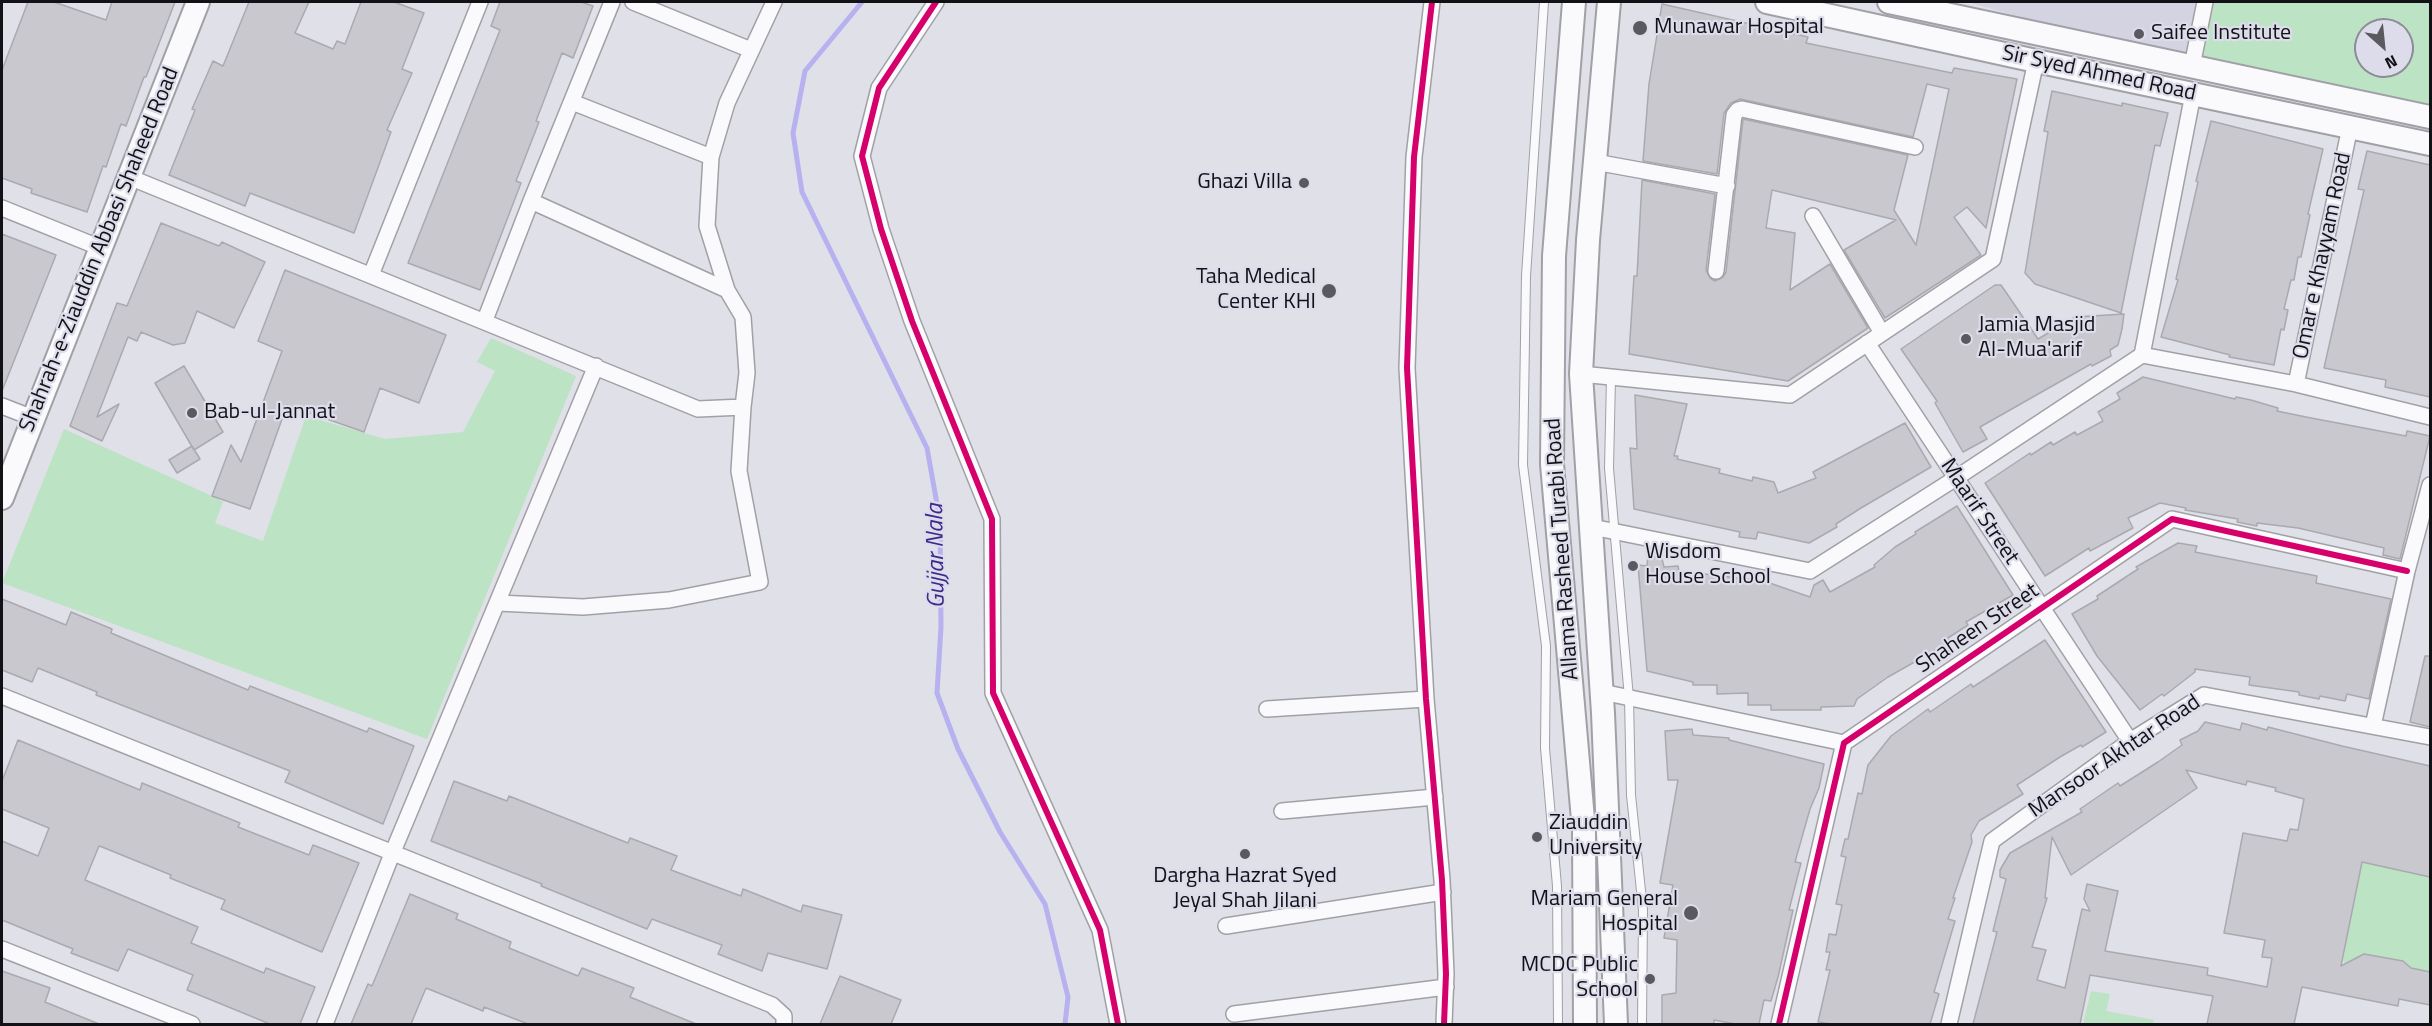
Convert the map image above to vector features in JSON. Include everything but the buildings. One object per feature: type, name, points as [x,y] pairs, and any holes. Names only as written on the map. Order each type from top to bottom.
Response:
[{"type":"main road","name":"Shahrah-e-Ziauddin Abbasi Shaheed Road","points":[[2,498],[198,2]]},
{"type":"main road","name":"Allama Rasheed Turabi Road","points":[[1574,2],[1554,256],[1552,464],[1584,831],[1585,1024]]},
{"type":"main road","name":"Allama Rasheed Turabi Road","points":[[1609,2],[1595,162],[1581,374],[1602,692],[1616,1024]]},
{"type":"main road","name":"Sir Syed Ahmed Road","points":[[1767,2],[2036,62],[2430,144]]},
{"type":"main road","name":"Sir Syed Ahmed Road","points":[[1889,2],[2430,117]]},
{"type":"street","points":[[371,275],[480,2]]},
{"type":"street","points":[[485,320],[612,2]]},
{"type":"street","points":[[633,2],[751,50]]},
{"type":"street","points":[[498,603],[583,607],[658,601],[760,582],[739,471],[742,408],[747,373],[743,317],[727,290],[707,226],[711,157],[727,103],[774,2]]},
{"type":"street","points":[[936,2],[879,88],[862,156],[881,229],[912,321],[992,519],[993,693],[1100,930],[1118,1024]]},
{"type":"street","points":[[1432,2],[1414,157],[1407,368],[1426,699],[1443,892],[1446,987],[1444,1024]]},
{"type":"street","points":[[2192,66],[2205,2]]},
{"type":"street","points":[[1581,374],[1790,395],[1993,259],[2036,62]]},
{"type":"street","points":[[2142,355],[2193,93]]},
{"type":"street","points":[[572,102],[711,157]]},
{"type":"street","points":[[1716,271],[1734,115],[1742,109],[1915,147]]},
{"type":"street","name":"Omar e Khayyam Road","points":[[2296,384],[2350,127]]},
{"type":"street","points":[[1595,162],[1727,186]]},
{"type":"street","points":[[129,177],[698,408],[742,408]]},
{"type":"street","points":[[531,201],[727,290]]},
{"type":"street","points":[[2,208],[101,248]]},
{"type":"street","points":[[1813,216],[1882,333]]},
{"type":"street","name":"Maarif Street","points":[[1867,343],[2130,741]]},
{"type":"street","points":[[1592,526],[1810,571],[2142,355],[2296,384],[2430,417]]},
{"type":"street","points":[[325,1024],[392,854],[596,366]]},
{"type":"street","points":[[2,406],[33,418]]},
{"type":"street","points":[[2373,726],[2407,571],[2430,485]]},
{"type":"street","name":"Shaheen Street","points":[[1844,743],[2172,519],[2407,571]]},
{"type":"street","points":[[1602,692],[1844,743],[1779,1024]]},
{"type":"street","name":"Mansoor Akhtar Road","points":[[1949,1024],[1992,841],[2130,741],[2204,695],[2430,737]]},
{"type":"street","points":[[2,696],[772,1005],[784,1016],[784,1024]]},
{"type":"street","points":[[1267,710],[1426,699]]},
{"type":"street","points":[[1282,811],[1435,797]]},
{"type":"street","points":[[1226,926],[1443,892]]},
{"type":"street","points":[[2,949],[192,1024]]},
{"type":"street","points":[[1234,1014],[1446,987]]},
{"type":"lane","points":[[1544,2],[1526,276],[1523,465],[1546,646],[1545,748],[1557,886],[1558,1024]]},
{"type":"lane","points":[[1611,378],[1609,468],[1629,698],[1631,795],[1643,910],[1642,1024]]},
{"type":"shaded area","name":"Saifee Institute","points":[[1968,2],[2205,2],[2192,66]]},
{"type":"green space","points":[[2205,2],[2430,2],[2430,117],[2192,66]]},
{"type":"green space","points":[[491,338],[576,376],[427,739],[2,583],[64,429],[223,502],[215,523],[263,541],[306,416],[385,439],[463,432],[495,371],[477,362]]},
{"type":"green space","points":[[2363,852],[2425,876],[2430,874],[2430,972],[2411,968],[2403,961],[2365,954],[2345,964],[2343,960]]},
{"type":"green space","points":[[2091,991],[2110,994],[2106,1011],[2154,1020],[2153,1024],[2083,1024]]},
{"type":"waterway","name":"Gujjar Nala","points":[[862,2],[805,71],[793,133],[802,192],[927,448],[940,521],[941,627],[937,693],[958,749],[1000,832],[1045,904],[1068,997],[1065,1024]]},
{"type":"cycle path","points":[[936,2],[879,88],[862,156],[881,229],[912,321],[992,519],[993,693],[1100,930],[1118,1024]]},
{"type":"cycle path","points":[[1432,2],[1414,157],[1407,368],[1426,699],[1442,880],[1446,974],[1444,1024]]},
{"type":"cycle path","points":[[1779,1024],[1844,743],[2172,519],[2407,571]]},
{"type":"place","name":"Munawar Hospital","points":[[1640,28]]},
{"type":"place","name":"Saifee Institute","points":[[2139,34]]},
{"type":"place","name":"Ghazi Villa","points":[[1304,183]]},
{"type":"place","name":"Taha Medical Center KHI","points":[[1329,291]]},
{"type":"place","name":"Jamia Masjid Al-Mua'arif","points":[[1966,339]]},
{"type":"place","name":"Bab-ul-Jannat","points":[[192,413]]},
{"type":"place","name":"Wisdom House School","points":[[1633,566]]},
{"type":"place","name":"Ziauddin University","points":[[1537,837]]},
{"type":"place","name":"Dargha Hazrat Syed Jeyal Shah Jilani","points":[[1245,854]]},
{"type":"place","name":"Mariam General Hospital","points":[[1691,913]]},
{"type":"place","name":"MCDC Public School","points":[[1650,979]]}]
